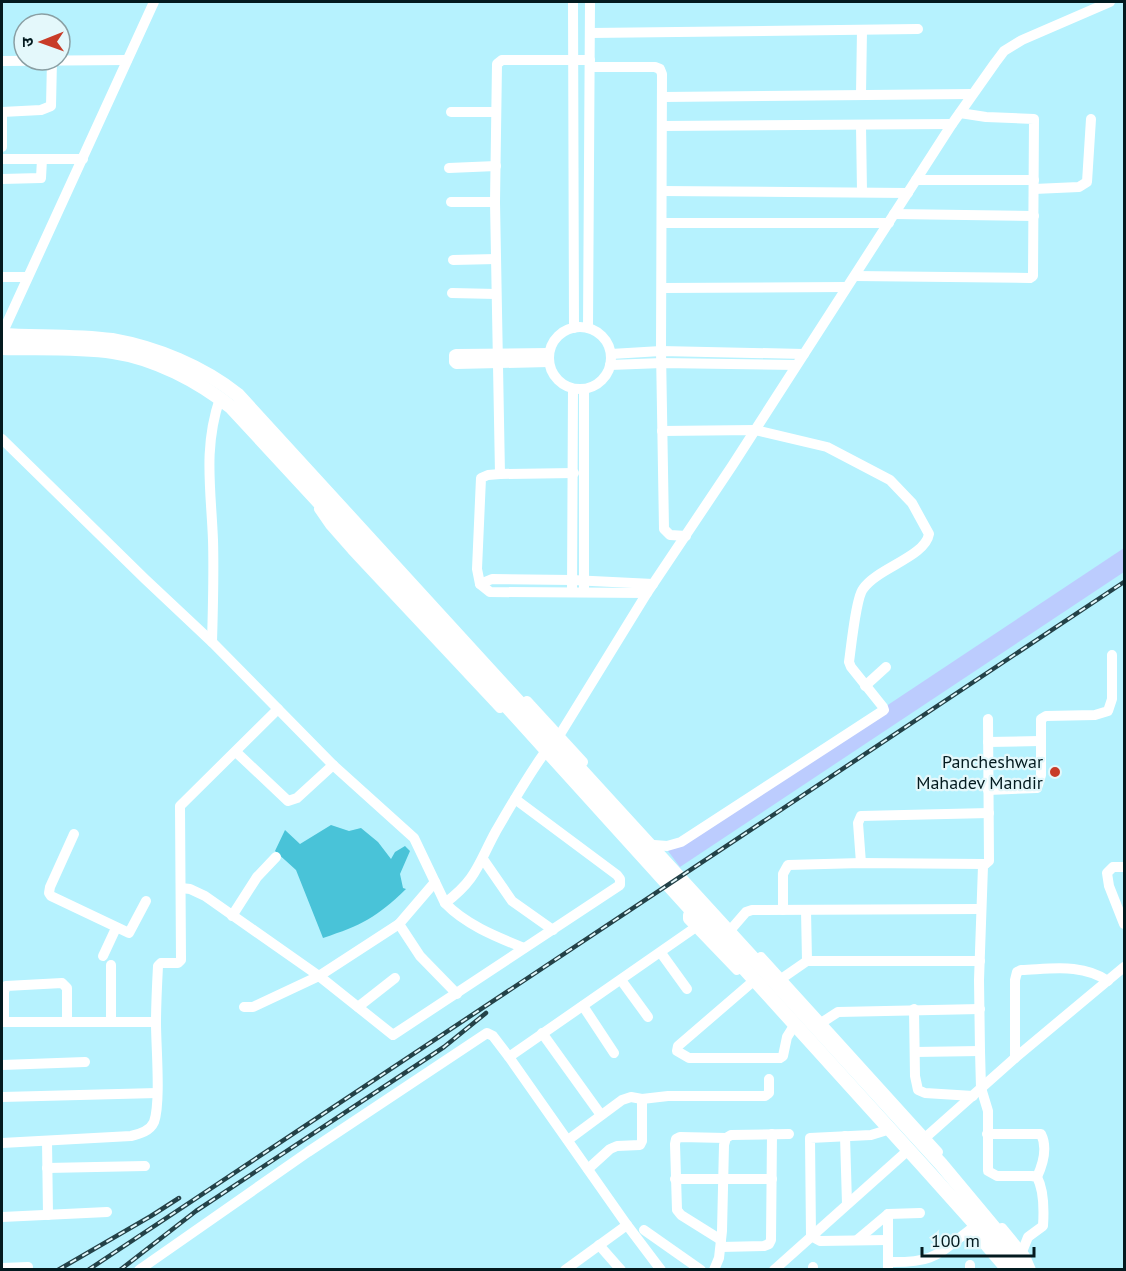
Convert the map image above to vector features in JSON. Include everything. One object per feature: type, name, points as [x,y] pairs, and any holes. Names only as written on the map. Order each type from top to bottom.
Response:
[{"type":"main road","points":[[2,335],[113,340],[197,368],[216,378],[238,395],[316,489],[655,858],[700,918],[940,1184],[1001,1253],[1012,1269]]},
{"type":"main road","points":[[2,348],[89,350],[139,358],[163,367],[212,392],[231,406],[316,489]]},
{"type":"main road","points":[[700,918],[940,1164],[1001,1236],[1023,1269]]},
{"type":"street","points":[[2,335],[154,2]]},
{"type":"street","points":[[573,2],[574,328]]},
{"type":"street","points":[[588,328],[590,2]]},
{"type":"street","points":[[559,736],[650,589],[972,94],[1000,57],[1013,45],[1110,2]]},
{"type":"street","points":[[590,33],[918,29]]},
{"type":"street","points":[[861,94],[862,30]]},
{"type":"street","points":[[72,60],[127,60]]},
{"type":"street","points":[[500,474],[495,202],[499,61],[573,60],[660,69],[663,97],[664,529],[670,535],[686,536]]},
{"type":"street","points":[[2,147],[2,112],[41,110],[51,106],[52,72]]},
{"type":"street","points":[[663,97],[972,94]]},
{"type":"street","points":[[452,112],[496,112]]},
{"type":"street","points":[[855,276],[1030,278],[1034,273],[1034,119],[977,117],[960,113]]},
{"type":"street","points":[[916,180],[1079,187],[1087,182],[1090,118]]},
{"type":"street","points":[[662,126],[952,124]]},
{"type":"street","points":[[861,126],[861,192]]},
{"type":"street","points":[[2,159],[83,159]]},
{"type":"street","points":[[2,179],[41,178],[42,159]]},
{"type":"street","points":[[449,168],[496,166]]},
{"type":"street","points":[[662,191],[908,193]]},
{"type":"street","points":[[451,202],[495,202]]},
{"type":"street","points":[[663,223],[1034,216]]},
{"type":"street","points":[[453,260],[496,259]]},
{"type":"street","points":[[2,277],[27,277]]},
{"type":"street","points":[[663,288],[846,287]]},
{"type":"street","points":[[453,293],[496,294]]},
{"type":"street","points":[[574,328],[588,328],[603,337],[611,359],[601,381],[579,389],[557,379],[552,371],[549,358],[556,338],[562,332],[574,328]]},
{"type":"street","points":[[611,359],[804,354]]},
{"type":"street","points":[[662,357],[796,365]]},
{"type":"street","points":[[497,358],[549,358]]},
{"type":"street","points":[[572,592],[574,473],[579,389]]},
{"type":"street","points":[[579,389],[584,586]]},
{"type":"street","points":[[212,642],[213,540],[208,458],[211,430],[220,398]]},
{"type":"street","points":[[655,858],[667,846],[681,842],[884,710],[849,662],[857,604],[862,590],[874,578],[927,542],[928,530],[903,492],[890,480],[827,447],[755,430],[662,431]]},
{"type":"street","points":[[2,439],[212,642],[333,765],[414,838],[445,903],[452,910],[480,928],[524,948]]},
{"type":"street","points":[[574,473],[484,476],[480,483],[477,569],[480,584],[490,592],[572,592],[584,586]]},
{"type":"street","points":[[316,489],[361,521],[559,736],[628,813],[655,858]]},
{"type":"street","points":[[316,489],[320,512],[330,525],[634,856],[655,858]]},
{"type":"street","points":[[480,584],[492,579],[572,580],[584,586],[650,589]]},
{"type":"street","points":[[988,790],[1037,788],[1041,775],[1041,719],[1046,716],[1095,715],[1108,711],[1112,699],[1112,655]]},
{"type":"street","points":[[865,686],[886,667]]},
{"type":"street","points":[[2,1143],[131,1137],[142,1134],[150,1128],[154,1120],[157,1093],[158,966],[161,963],[178,963],[180,960],[180,806],[278,709]]},
{"type":"street","points":[[988,720],[989,861],[985,864],[981,909],[980,1051],[977,1092],[988,1111],[987,1168],[990,1174],[1037,1177]]},
{"type":"street","points":[[988,742],[1040,741]]},
{"type":"street","points":[[236,752],[288,801],[297,798],[333,765]]},
{"type":"street","points":[[445,903],[466,886],[515,799],[543,755]]},
{"type":"street","points":[[181,888],[199,892],[319,975],[393,1035],[620,885],[617,875],[515,799]]},
{"type":"street","points":[[861,863],[858,823],[861,816],[989,813]]},
{"type":"street","points":[[74,834],[49,893],[56,900],[127,933],[131,931],[146,901]]},
{"type":"street","points":[[232,916],[249,887],[276,857]]},
{"type":"street","points":[[483,859],[512,901],[553,930]]},
{"type":"street","points":[[783,910],[783,874],[788,865],[985,864]]},
{"type":"street","points":[[1125,867],[1109,869],[1107,879],[1125,924]]},
{"type":"street","points":[[244,1007],[253,1007],[319,975],[399,924],[435,882]]},
{"type":"street","points":[[700,918],[688,919],[688,915],[708,900],[926,1137],[1022,1252],[1031,1269]]},
{"type":"street","points":[[733,927],[746,912],[752,910],[981,909]]},
{"type":"street","points":[[806,910],[807,961]]},
{"type":"street","points":[[509,1057],[662,953],[700,918]]},
{"type":"street","points":[[700,918],[750,984],[904,1153],[1005,1269]]},
{"type":"street","points":[[399,924],[420,956],[457,994]]},
{"type":"street","points":[[103,956],[116,928]]},
{"type":"street","points":[[662,953],[687,988]]},
{"type":"street","points":[[781,979],[807,961],[980,961]]},
{"type":"street","points":[[111,965],[111,1022]]},
{"type":"street","points":[[926,1137],[1015,1058],[1125,967]]},
{"type":"street","points":[[1015,1058],[1015,980],[1017,972],[1021,970],[1082,969],[1098,974],[1108,981]]},
{"type":"street","points":[[358,1007],[395,978]]},
{"type":"street","points":[[621,980],[648,1017]]},
{"type":"street","points":[[67,1022],[68,988],[62,983],[6,986],[3,1022],[67,1022],[111,1022],[156,1022]]},
{"type":"street","points":[[750,984],[678,1046],[677,1052],[689,1058],[780,1058],[783,1056],[787,1037],[792,1029]]},
{"type":"street","points":[[583,1006],[614,1053]]},
{"type":"street","points":[[915,1009],[915,1076],[918,1090],[925,1093],[977,1092]]},
{"type":"street","points":[[821,1023],[838,1012],[980,1009]]},
{"type":"street","points":[[139,1269],[484,1033],[493,1036],[509,1057],[627,1225],[661,1269]]},
{"type":"street","points":[[542,1033],[601,1115]]},
{"type":"street","points":[[915,1052],[980,1051]]},
{"type":"street","points":[[2,1065],[85,1062]]},
{"type":"street","points":[[568,1140],[622,1100],[631,1097],[642,1099],[668,1096],[765,1095],[769,1094],[770,1079]]},
{"type":"street","points":[[2,1097],[157,1093]]},
{"type":"street","points":[[588,1168],[610,1149],[617,1146],[640,1145],[642,1141],[642,1099]]},
{"type":"street","points":[[811,1236],[810,1139],[814,1136],[871,1135],[884,1131]]},
{"type":"street","points":[[772,1134],[772,1235],[769,1244],[721,1243],[681,1215],[677,1210],[676,1139],[680,1137],[726,1138],[731,1135],[772,1134],[789,1134]]},
{"type":"street","points":[[987,1134],[1041,1134],[1044,1141],[1044,1159],[1037,1177],[1042,1193],[1042,1226],[1028,1237],[1022,1252]]},
{"type":"street","points":[[845,1136],[847,1204]]},
{"type":"street","points":[[714,1269],[721,1243],[726,1138]]},
{"type":"street","points":[[47,1141],[48,1215]]},
{"type":"street","points":[[774,1269],[904,1153]]},
{"type":"street","points":[[47,1168],[145,1166]]},
{"type":"street","points":[[675,1179],[772,1179]]},
{"type":"street","points":[[2,1217],[107,1212]]},
{"type":"street","points":[[857,1240],[888,1214],[920,1213]]},
{"type":"street","points":[[888,1214],[888,1266],[930,1259],[970,1229]]},
{"type":"street","points":[[570,1268],[627,1225]]},
{"type":"street","points":[[644,1230],[701,1269]]},
{"type":"street","points":[[811,1236],[820,1241],[887,1240]]},
{"type":"street","points":[[599,1245],[621,1269]]},
{"type":"street","points":[[2,1268],[28,1267]]},
{"type":"shaded area","points":[[1124,548],[1124,572],[680,867],[668,851]]},
{"type":"shaded area","points":[[331,825],[349,831],[361,828],[378,842],[391,859],[395,852],[405,846],[410,851],[400,874],[403,888],[406,889],[368,919],[323,938],[296,870],[275,851],[285,830],[300,844]]},
{"type":"railway","points":[[88,1270],[1124,582]]},
{"type":"railway","points":[[120,1270],[196,1211],[444,1047],[486,1013]]},
{"type":"railway","points":[[58,1270],[179,1198]]},
{"type":"place","name":"Pancheshwar Mahadev Mandir","points":[[1055,772]]}]
